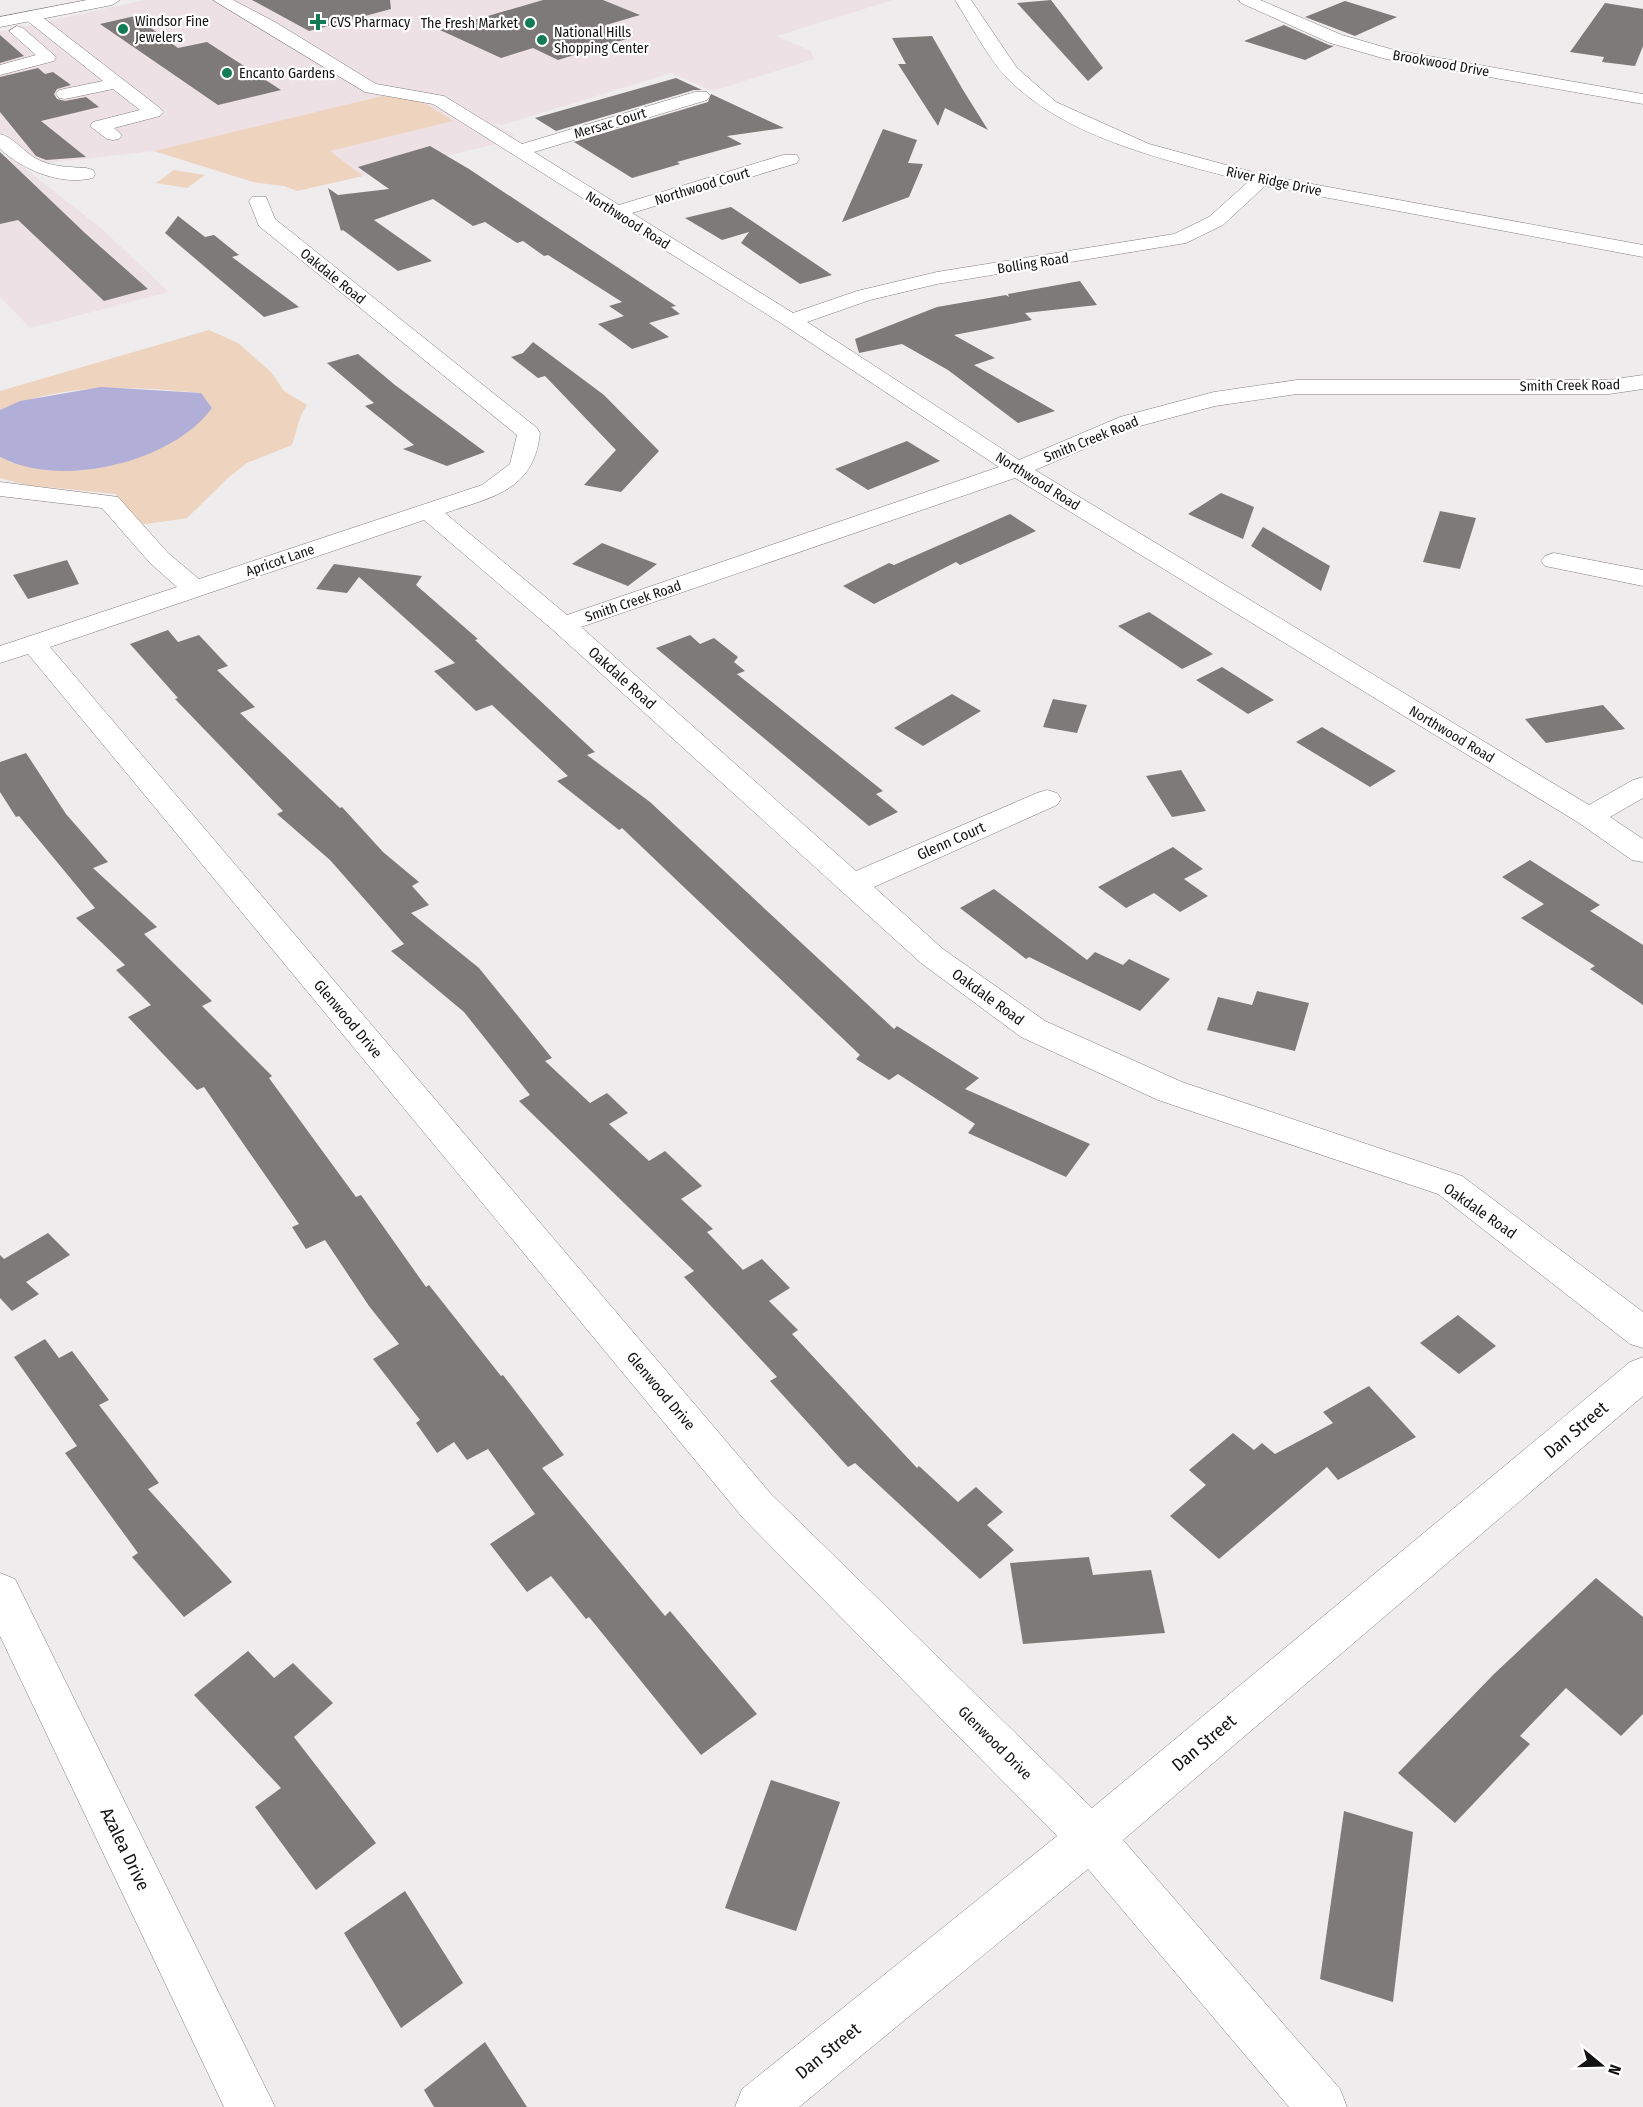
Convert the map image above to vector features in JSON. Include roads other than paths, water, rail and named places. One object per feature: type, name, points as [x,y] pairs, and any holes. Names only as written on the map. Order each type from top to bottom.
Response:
[{"type":"street","points":[[3,21],[112,0]]},
{"type":"street","name":"Northwood Road","points":[[221,0],[269,25],[371,88],[438,100],[791,321],[1017,469],[1643,853]]},
{"type":"street","name":"River Ridge Drive","points":[[963,0],[1011,72],[1050,106],[1143,148],[1261,180],[1643,251]]},
{"type":"street","name":"Brookwood Drive","points":[[1247,0],[1336,39],[1392,55],[1643,99]]},
{"type":"street","points":[[31,16],[154,112],[99,126],[113,135]]},
{"type":"street","points":[[3,21],[48,57]]},
{"type":"street","points":[[0,70],[48,57],[77,53]]},
{"type":"street","points":[[65,94],[116,83]]},
{"type":"street","name":"Mersac Court","points":[[519,151],[701,96]]},
{"type":"street","points":[[0,139],[27,162],[38,168],[86,174]]},
{"type":"street","name":"Northwood Court","points":[[615,212],[790,159]]},
{"type":"street","name":"Bolling Road","points":[[791,321],[864,295],[937,278],[1179,239],[1216,221],[1261,180]]},
{"type":"street","name":"Oakdale Road","points":[[259,201],[266,222],[529,433]]},
{"type":"street","name":"Smith Creek Road","points":[[563,625],[1017,469],[1128,422],[1214,399],[1297,387],[1609,387],[1643,382]]},
{"type":"street","name":"Apricot Lane","points":[[17,649],[490,490],[517,473],[527,452],[529,433]]},
{"type":"street","points":[[0,489],[109,502],[159,558],[195,589]]},
{"type":"street","name":"Oakdale Road","points":[[426,510],[563,625],[932,956],[1033,1029],[1170,1091],[1450,1185],[1643,1333]]},
{"type":"street","points":[[1554,561],[1643,578]]},
{"type":"street","name":"Glenwood Drive","points":[[17,649],[757,1506],[1091,1838],[1322,2107]]},
{"type":"street","points":[[1589,818],[1643,786]]},
{"type":"street","name":"Glenn Court","points":[[854,884],[1047,799]]},
{"type":"street","name":"Dan Street","points":[[760,2107],[1091,1838],[1643,1373]]},
{"type":"street","name":"Azalea Drive","points":[[0,1592],[250,2107]]},
{"type":"water","points":[[101,387],[201,393],[212,408],[194,427],[170,443],[143,456],[114,465],[83,470],[53,471],[25,466],[0,457],[0,410],[20,401]]},
{"type":"place","name":"CVS Pharmacy","points":[[318,22]]},
{"type":"place","name":"The Fresh Market","points":[[530,23]]},
{"type":"place","name":"Windsor Fine Jewelers","points":[[123,29]]},
{"type":"place","name":"National Hills Shopping Center","points":[[542,40]]},
{"type":"place","name":"Encanto Gardens","points":[[227,73]]}]
